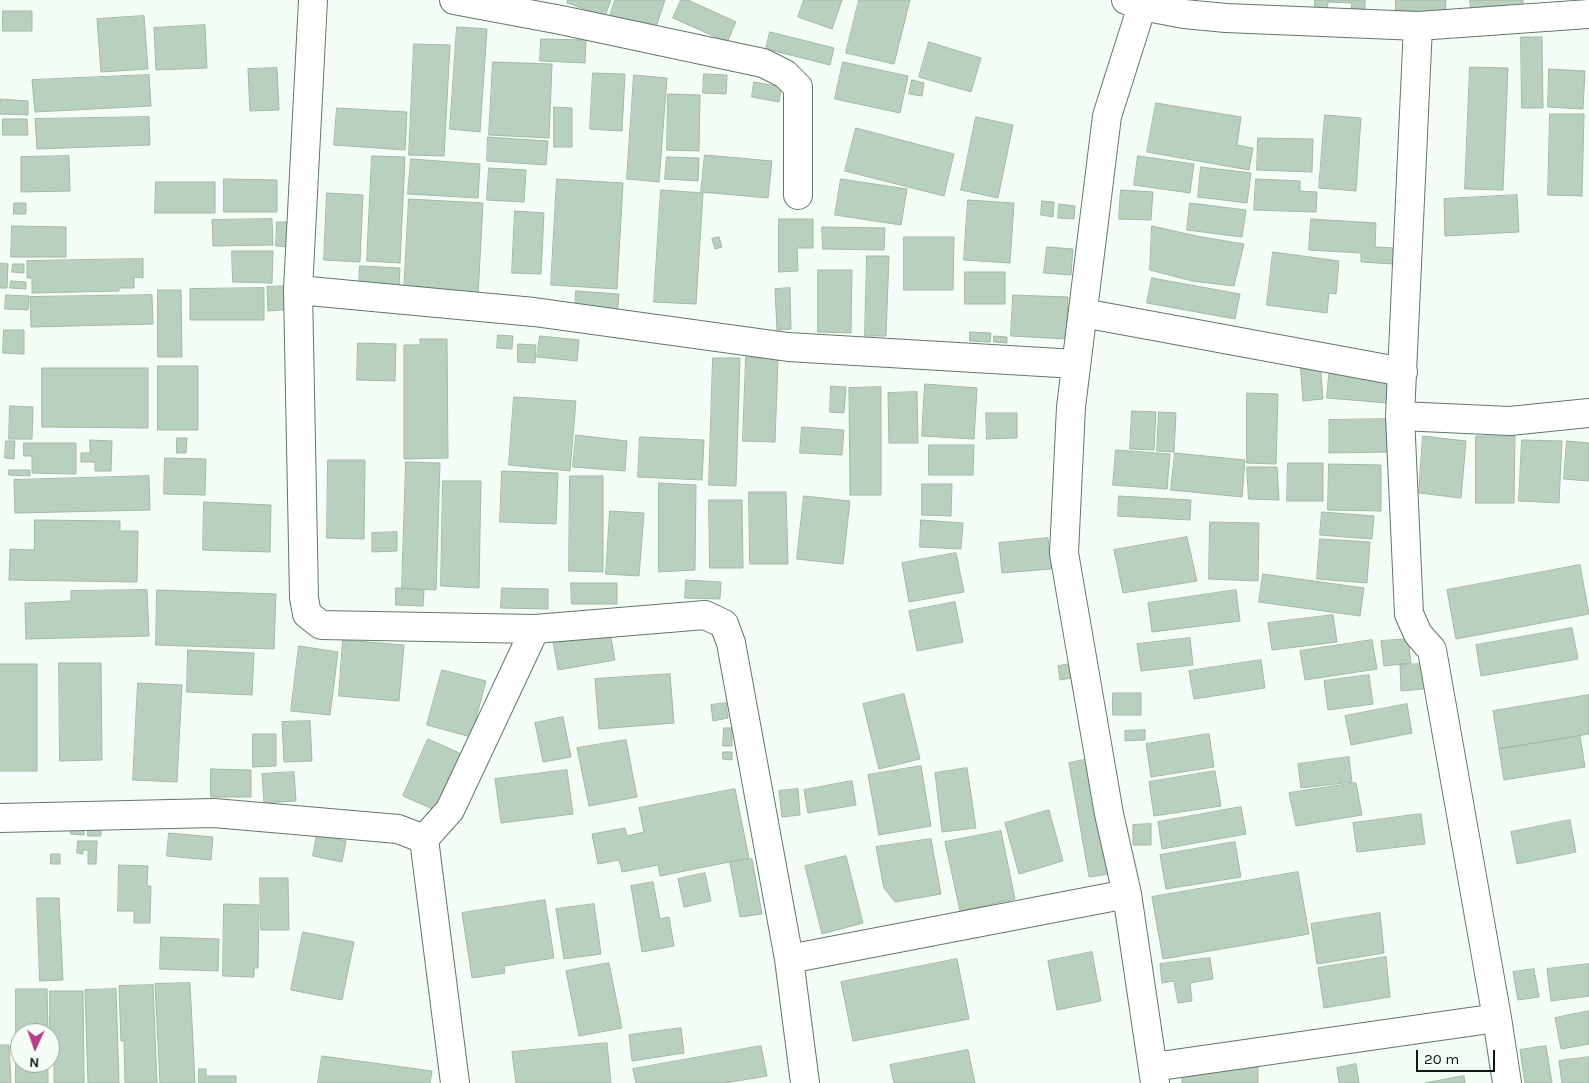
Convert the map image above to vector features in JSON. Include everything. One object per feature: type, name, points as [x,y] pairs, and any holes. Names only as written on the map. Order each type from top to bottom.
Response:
[{"type":"street","points":[[313,0],[298,290],[304,598],[307,614],[322,625],[535,629],[705,615],[724,624],[731,643],[789,959],[805,1083]]},
{"type":"street","points":[[454,0],[561,20],[763,63],[785,74],[798,87],[798,195]]},
{"type":"street","points":[[1497,1018],[1154,1075],[1127,894],[1109,814],[1064,553],[1071,407],[1107,116],[1134,3],[1184,14],[1226,18],[1418,26],[1589,14]]},
{"type":"street","points":[[1418,26],[1400,416],[1409,614],[1418,634],[1432,650],[1507,1083]]},
{"type":"street","points":[[298,290],[534,312],[788,346],[1076,364]]},
{"type":"street","points":[[1082,313],[1403,372]]},
{"type":"street","points":[[1400,416],[1510,421],[1589,413]]},
{"type":"street","points":[[455,1083],[424,839],[450,810],[535,629]]},
{"type":"street","points":[[0,818],[214,813],[398,829],[424,839]]},
{"type":"street","points":[[789,959],[1127,894]]},
{"type":"building","points":[[568,0],[611,0],[605,16],[567,3]]},
{"type":"building","points":[[615,0],[665,0],[654,33],[609,19]]},
{"type":"building","points":[[681,0],[688,0],[736,22],[727,42],[673,18]]},
{"type":"building","points":[[804,0],[842,0],[832,29],[798,17]]},
{"type":"building","points":[[859,0],[910,0],[894,64],[846,53]]},
{"type":"building","points":[[1315,0],[1365,0],[1365,12],[1351,11],[1352,3],[1328,2],[1327,11],[1315,11]]},
{"type":"building","points":[[1396,0],[1446,0],[1445,13],[1396,10]]},
{"type":"building","points":[[1470,0],[1523,0],[1523,7],[1471,8]]},
{"type":"building","points":[[3,11],[32,11],[32,31],[3,31]]},
{"type":"building","points":[[144,16],[148,69],[101,72],[97,19]]},
{"type":"building","points":[[205,25],[207,68],[156,70],[154,28]]},
{"type":"building","points":[[457,27],[487,29],[480,132],[450,129]]},
{"type":"building","points":[[770,32],[834,48],[830,65],[766,49]]},
{"type":"building","points":[[1521,37],[1542,37],[1543,108],[1522,108]]},
{"type":"building","points":[[541,39],[586,40],[585,63],[540,61]]},
{"type":"building","points":[[929,42],[981,58],[971,92],[919,77]]},
{"type":"building","points":[[414,44],[450,45],[444,156],[409,155]]},
{"type":"building","points":[[493,62],[552,64],[549,138],[489,135]]},
{"type":"building","points":[[843,62],[908,76],[900,113],[835,99]]},
{"type":"building","points":[[1470,67],[1508,68],[1503,190],[1465,189]]},
{"type":"building","points":[[277,68],[279,110],[250,111],[248,69]]},
{"type":"building","points":[[1549,69],[1585,71],[1583,109],[1548,107]]},
{"type":"building","points":[[593,73],[625,74],[622,131],[590,129]]},
{"type":"building","points":[[704,74],[727,75],[726,94],[703,93]]},
{"type":"building","points":[[149,75],[151,106],[35,112],[32,80]]},
{"type":"building","points":[[634,75],[667,78],[659,182],[627,179]]},
{"type":"building","points":[[912,80],[924,83],[922,96],[909,94]]},
{"type":"building","points":[[754,82],[781,87],[779,102],[752,97]]},
{"type":"building","points":[[668,94],[700,95],[699,151],[667,150]]},
{"type":"building","points":[[1,99],[28,101],[28,115],[0,114]]},
{"type":"building","points":[[1156,103],[1241,117],[1237,145],[1253,148],[1249,170],[1147,152]]},
{"type":"building","points":[[554,107],[572,108],[572,147],[554,147]]},
{"type":"building","points":[[337,108],[407,112],[405,150],[334,145]]},
{"type":"building","points":[[1550,114],[1584,114],[1582,196],[1548,195]]},
{"type":"building","points":[[1325,115],[1361,118],[1356,191],[1319,188]]},
{"type":"building","points":[[149,117],[150,145],[37,149],[35,119]]},
{"type":"building","points":[[976,117],[1013,125],[998,198],[961,190]]},
{"type":"building","points":[[3,119],[27,119],[28,135],[3,135]]},
{"type":"building","points":[[856,128],[954,154],[944,196],[845,171]]},
{"type":"building","points":[[488,137],[548,141],[546,165],[487,161]]},
{"type":"building","points":[[1258,138],[1313,139],[1312,172],[1257,170]]},
{"type":"building","points":[[705,155],[772,161],[768,198],[701,192]]},
{"type":"building","points":[[69,156],[70,191],[21,192],[21,157]]},
{"type":"building","points":[[372,156],[405,157],[400,263],[367,261]]},
{"type":"building","points":[[1138,156],[1194,164],[1190,193],[1134,185]]},
{"type":"building","points":[[667,157],[699,158],[698,181],[665,179]]},
{"type":"building","points":[[411,159],[480,164],[478,198],[408,194]]},
{"type":"building","points":[[1201,167],[1251,173],[1247,203],[1198,197]]},
{"type":"building","points":[[489,168],[526,170],[524,202],[487,200]]},
{"type":"building","points":[[224,179],[277,180],[277,212],[224,212]]},
{"type":"building","points":[[557,179],[623,183],[617,289],[551,285]]},
{"type":"building","points":[[841,179],[907,189],[901,225],[835,215]]},
{"type":"building","points":[[1256,179],[1300,181],[1300,191],[1317,192],[1316,212],[1254,210]]},
{"type":"building","points":[[156,182],[215,182],[215,213],[155,213]]},
{"type":"building","points":[[661,190],[703,193],[696,304],[654,302]]},
{"type":"building","points":[[1121,190],[1153,192],[1151,220],[1119,219]]},
{"type":"building","points":[[327,193],[363,195],[360,262],[324,260]]},
{"type":"building","points":[[1517,195],[1519,232],[1445,236],[1444,199]]},
{"type":"building","points":[[409,199],[483,203],[478,296],[404,292]]},
{"type":"building","points":[[968,200],[1014,203],[1010,263],[964,260]]},
{"type":"building","points":[[1042,201],[1054,202],[1053,217],[1041,215]]},
{"type":"building","points":[[14,203],[26,203],[26,214],[14,214]]},
{"type":"building","points":[[1190,203],[1246,210],[1242,237],[1187,230]]},
{"type":"building","points":[[1059,204],[1075,206],[1074,219],[1058,218]]},
{"type":"building","points":[[515,211],[544,213],[541,274],[512,273]]},
{"type":"building","points":[[272,219],[273,245],[213,246],[212,220]]},
{"type":"building","points":[[779,219],[813,219],[813,248],[797,248],[798,271],[779,272]]},
{"type":"building","points":[[1311,219],[1376,223],[1375,247],[1394,248],[1393,264],[1361,262],[1361,253],[1309,250]]},
{"type":"building","points":[[277,222],[293,222],[293,247],[276,246]]},
{"type":"building","points":[[12,226],[66,227],[66,257],[11,257]]},
{"type":"building","points":[[1152,226],[1244,244],[1234,286],[1192,281],[1150,270]]},
{"type":"building","points":[[822,227],[885,228],[884,250],[823,249]]},
{"type":"building","points":[[719,237],[722,247],[715,249],[712,239]]},
{"type":"building","points":[[904,237],[954,237],[953,290],[904,290]]},
{"type":"building","points":[[1047,247],[1073,249],[1071,275],[1044,273]]},
{"type":"building","points":[[232,251],[273,251],[272,283],[233,282]]},
{"type":"building","points":[[1273,252],[1339,261],[1336,294],[1329,293],[1327,313],[1267,305]]},
{"type":"building","points":[[867,256],[889,256],[886,336],[865,336]]},
{"type":"building","points":[[143,259],[143,278],[134,277],[134,288],[119,288],[119,291],[32,293],[32,278],[27,278],[27,261]]},
{"type":"building","points":[[0,263],[8,264],[7,288],[0,288]]},
{"type":"building","points":[[13,264],[24,264],[24,273],[12,272]]},
{"type":"building","points":[[360,266],[400,268],[399,287],[359,285]]},
{"type":"building","points":[[818,270],[852,270],[851,333],[818,332]]},
{"type":"building","points":[[965,272],[1005,272],[1005,304],[965,304]]},
{"type":"building","points":[[1152,278],[1240,294],[1235,319],[1147,303]]},
{"type":"building","points":[[11,281],[26,282],[26,289],[10,288]]},
{"type":"building","points":[[291,286],[293,309],[268,311],[267,287]]},
{"type":"building","points":[[264,288],[264,320],[190,320],[190,289]]},
{"type":"building","points":[[790,288],[791,329],[777,330],[775,289]]},
{"type":"building","points":[[158,290],[181,290],[182,357],[158,357]]},
{"type":"building","points":[[576,291],[619,294],[617,316],[575,313]]},
{"type":"building","points":[[6,295],[29,296],[28,310],[5,309]]},
{"type":"building","points":[[152,295],[153,324],[31,327],[30,297]]},
{"type":"building","points":[[1013,295],[1068,297],[1066,339],[1011,336]]},
{"type":"building","points":[[4,330],[24,330],[24,354],[3,353]]},
{"type":"building","points":[[970,332],[991,333],[990,342],[970,341]]},
{"type":"building","points":[[498,335],[513,336],[512,349],[497,348]]},
{"type":"building","points":[[540,336],[579,340],[577,361],[537,357]]},
{"type":"building","points":[[994,336],[1007,337],[1007,343],[994,342]]},
{"type":"building","points":[[420,339],[447,339],[448,458],[404,459],[404,345],[420,345]]},
{"type":"building","points":[[358,343],[396,344],[395,381],[357,380]]},
{"type":"building","points":[[518,344],[536,345],[535,363],[518,362]]},
{"type":"building","points":[[746,357],[778,359],[775,442],[743,441]]},
{"type":"building","points":[[713,358],[740,358],[736,486],[709,485]]},
{"type":"building","points":[[1320,359],[1323,399],[1303,401],[1300,360]]},
{"type":"building","points":[[1330,365],[1390,370],[1387,403],[1327,398]]},
{"type":"building","points":[[158,366],[198,366],[198,430],[158,430]]},
{"type":"building","points":[[42,368],[148,368],[148,428],[42,427]]},
{"type":"building","points":[[925,384],[977,388],[974,439],[922,436]]},
{"type":"building","points":[[831,386],[846,387],[844,413],[830,412]]},
{"type":"building","points":[[881,387],[881,495],[850,495],[849,388]]},
{"type":"building","points":[[917,392],[918,443],[889,443],[888,393]]},
{"type":"building","points":[[1247,393],[1278,394],[1276,464],[1247,463]]},
{"type":"building","points":[[514,397],[576,401],[570,471],[509,465]]},
{"type":"building","points":[[10,406],[33,407],[32,439],[9,439]]},
{"type":"building","points":[[1132,411],[1156,412],[1154,450],[1130,449]]},
{"type":"building","points":[[1159,412],[1176,413],[1174,452],[1157,451]]},
{"type":"building","points":[[986,413],[1017,413],[1017,438],[987,439]]},
{"type":"building","points":[[1389,419],[1390,452],[1329,453],[1329,420]]},
{"type":"building","points":[[802,427],[844,430],[842,455],[800,453]]},
{"type":"building","points":[[576,435],[627,441],[625,471],[573,467]]},
{"type":"building","points":[[1423,436],[1466,441],[1461,498],[1419,493]]},
{"type":"building","points":[[1476,436],[1515,436],[1514,503],[1476,503]]},
{"type":"building","points":[[640,437],[704,440],[702,480],[638,477]]},
{"type":"building","points":[[177,438],[187,438],[186,453],[177,453]]},
{"type":"building","points":[[90,440],[112,441],[111,471],[95,471],[95,462],[81,462],[81,453],[90,453]]},
{"type":"building","points":[[1522,440],[1562,441],[1559,503],[1519,501]]},
{"type":"building","points":[[6,441],[15,441],[14,459],[5,458]]},
{"type":"building","points":[[1567,441],[1589,443],[1589,481],[1564,479]]},
{"type":"building","points":[[24,443],[76,443],[76,474],[32,473],[32,456],[24,456]]},
{"type":"building","points":[[929,445],[974,445],[973,475],[929,475]]},
{"type":"building","points":[[1116,450],[1170,454],[1167,489],[1113,485]]},
{"type":"building","points":[[1175,453],[1245,460],[1242,497],[1171,490]]},
{"type":"building","points":[[165,458],[206,459],[205,495],[164,494]]},
{"type":"building","points":[[328,460],[365,460],[364,539],[327,538]]},
{"type":"building","points":[[406,462],[440,463],[436,590],[402,588]]},
{"type":"building","points":[[1288,463],[1323,463],[1323,501],[1287,501]]},
{"type":"building","points":[[1329,464],[1381,465],[1381,511],[1328,510]]},
{"type":"building","points":[[1247,467],[1277,467],[1279,500],[1249,499]]},
{"type":"building","points":[[9,470],[30,470],[30,476],[9,475]]},
{"type":"building","points":[[502,471],[558,473],[556,524],[500,522]]},
{"type":"building","points":[[149,476],[150,510],[15,513],[14,480]]},
{"type":"building","points":[[570,476],[603,476],[603,572],[569,571]]},
{"type":"building","points":[[443,481],[481,481],[479,588],[441,586]]},
{"type":"building","points":[[659,483],[696,485],[695,570],[659,572]]},
{"type":"building","points":[[922,484],[952,484],[951,516],[922,515]]},
{"type":"building","points":[[749,492],[786,492],[788,564],[750,564]]},
{"type":"building","points":[[804,496],[850,501],[843,564],[797,559]]},
{"type":"building","points":[[1119,496],[1191,500],[1190,520],[1118,516]]},
{"type":"building","points":[[709,500],[742,500],[743,568],[710,568]]},
{"type":"building","points":[[204,502],[271,505],[270,552],[203,550]]},
{"type":"building","points":[[610,511],[644,513],[639,576],[606,574]]},
{"type":"building","points":[[1322,512],[1374,516],[1372,539],[1320,535]]},
{"type":"building","points":[[35,520],[120,521],[120,531],[138,531],[137,582],[9,580],[10,549],[34,550]]},
{"type":"building","points":[[921,520],[963,523],[961,549],[920,547]]},
{"type":"building","points":[[1210,522],[1259,523],[1258,581],[1209,579]]},
{"type":"building","points":[[397,532],[397,551],[372,552],[372,533]]},
{"type":"building","points":[[1187,537],[1197,581],[1123,593],[1114,550]]},
{"type":"building","points":[[1048,538],[1051,569],[1002,573],[999,543]]},
{"type":"building","points":[[1320,539],[1370,542],[1367,583],[1317,579]]},
{"type":"building","points":[[956,553],[964,592],[909,602],[902,563]]},
{"type":"building","points":[[1580,565],[1589,614],[1456,639],[1447,590]]},
{"type":"building","points":[[1263,574],[1364,588],[1360,616],[1259,602]]},
{"type":"building","points":[[686,580],[721,582],[720,599],[685,598]]},
{"type":"building","points":[[571,583],[617,583],[617,604],[572,604]]},
{"type":"building","points":[[396,588],[424,590],[423,606],[396,605]]},
{"type":"building","points":[[502,588],[548,589],[548,609],[501,608]]},
{"type":"building","points":[[147,590],[149,636],[26,639],[25,603],[71,601],[71,591]]},
{"type":"building","points":[[157,590],[276,594],[274,649],[156,645]]},
{"type":"building","points":[[1236,590],[1240,621],[1152,632],[1148,603]]},
{"type":"building","points":[[955,602],[963,642],[917,651],[909,611]]},
{"type":"building","points":[[1333,615],[1337,642],[1272,650],[1268,623]]},
{"type":"building","points":[[609,627],[615,660],[558,670],[552,636]]},
{"type":"building","points":[[1572,628],[1578,659],[1481,676],[1476,645]]},
{"type":"building","points":[[1190,638],[1193,665],[1141,671],[1137,644]]},
{"type":"building","points":[[1408,639],[1411,663],[1384,666],[1381,641]]},
{"type":"building","points":[[343,640],[404,645],[399,701],[339,696]]},
{"type":"building","points":[[1372,640],[1377,669],[1305,680],[1300,651]]},
{"type":"building","points":[[299,646],[338,652],[330,715],[291,711]]},
{"type":"building","points":[[188,650],[254,653],[252,695],[187,692]]},
{"type":"building","points":[[1261,660],[1265,688],[1194,699],[1189,671]]},
{"type":"building","points":[[59,663],[101,663],[102,760],[60,761]]},
{"type":"building","points":[[0,664],[37,664],[37,771],[0,771]]},
{"type":"building","points":[[1071,664],[1072,678],[1060,680],[1058,666]]},
{"type":"building","points":[[1422,664],[1424,689],[1401,691],[1400,665]]},
{"type":"building","points":[[442,670],[486,681],[471,737],[427,725]]},
{"type":"building","points":[[670,674],[674,723],[599,729],[595,679]]},
{"type":"building","points":[[1369,675],[1373,704],[1328,710],[1324,681]]},
{"type":"building","points":[[138,683],[182,685],[177,782],[133,780]]},
{"type":"building","points":[[1113,693],[1141,693],[1141,715],[1113,715]]},
{"type":"building","points":[[904,694],[920,759],[879,769],[863,704]]},
{"type":"building","points":[[1589,695],[1589,734],[1499,749],[1493,711]]},
{"type":"building","points":[[726,703],[728,718],[713,721],[711,705]]},
{"type":"building","points":[[1407,704],[1412,733],[1351,745],[1345,716]]},
{"type":"building","points":[[563,717],[571,757],[543,762],[535,723]]},
{"type":"building","points":[[310,721],[312,761],[284,762],[282,722]]},
{"type":"building","points":[[724,728],[732,728],[732,746],[723,746]]},
{"type":"building","points":[[1145,730],[1145,740],[1125,741],[1125,731]]},
{"type":"building","points":[[253,734],[276,734],[276,766],[253,767]]},
{"type":"building","points":[[1209,734],[1214,767],[1151,777],[1146,744]]},
{"type":"building","points":[[1580,736],[1585,767],[1504,780],[1499,749]]},
{"type":"building","points":[[428,739],[464,755],[439,812],[403,796]]},
{"type":"building","points":[[626,740],[637,797],[589,806],[577,748]]},
{"type":"building","points":[[723,752],[732,752],[732,760],[723,759]]},
{"type":"building","points":[[1349,757],[1352,782],[1301,788],[1298,764]]},
{"type":"building","points":[[1089,759],[1109,874],[1089,877],[1069,763]]},
{"type":"building","points":[[921,766],[931,826],[879,835],[868,775]]},
{"type":"building","points":[[967,768],[976,828],[942,832],[935,773]]},
{"type":"building","points":[[211,769],[251,770],[251,797],[211,797]]},
{"type":"building","points":[[567,770],[573,814],[501,823],[495,779]]},
{"type":"building","points":[[1215,771],[1221,806],[1154,816],[1149,782]]},
{"type":"building","points":[[294,772],[296,801],[264,803],[262,774]]},
{"type":"building","points":[[852,781],[856,805],[808,813],[804,790]]},
{"type":"building","points":[[1356,783],[1362,815],[1296,826],[1289,793]]},
{"type":"building","points":[[735,789],[749,858],[660,876],[658,865],[622,872],[619,860],[598,864],[592,834],[625,828],[627,836],[644,832],[639,808]]},
{"type":"building","points":[[798,789],[800,815],[782,817],[779,791]]},
{"type":"building","points":[[1241,807],[1246,834],[1162,849],[1158,822]]},
{"type":"building","points":[[1049,810],[1063,861],[1019,874],[1005,823]]},
{"type":"building","points":[[1421,814],[1425,844],[1357,852],[1353,823]]},
{"type":"building","points":[[1570,820],[1576,852],[1517,864],[1511,832]]},
{"type":"building","points":[[71,822],[84,822],[84,835],[71,834]]},
{"type":"building","points":[[1151,824],[1151,845],[1133,845],[1133,825]]},
{"type":"building","points":[[88,826],[101,826],[101,836],[88,836]]},
{"type":"building","points":[[1001,831],[1015,899],[960,911],[945,842]]},
{"type":"building","points":[[169,833],[213,837],[211,860],[167,856]]},
{"type":"building","points":[[317,835],[346,841],[342,862],[313,856]]},
{"type":"building","points":[[931,839],[941,894],[895,902],[884,888],[876,847]]},
{"type":"building","points":[[78,841],[97,841],[96,864],[88,864],[88,850],[83,850],[83,854],[77,853]]},
{"type":"building","points":[[1235,842],[1241,877],[1166,889],[1160,855]]},
{"type":"building","points":[[51,854],[60,854],[60,864],[51,864]]},
{"type":"building","points":[[846,856],[863,923],[822,934],[805,866]]},
{"type":"building","points":[[752,859],[762,914],[740,917],[730,863]]},
{"type":"building","points":[[119,865],[148,866],[147,886],[151,886],[150,923],[134,923],[134,911],[118,911]]},
{"type":"building","points":[[1298,872],[1309,934],[1163,959],[1152,897]]},
{"type":"building","points":[[705,873],[711,901],[684,907],[678,879]]},
{"type":"building","points":[[260,878],[288,878],[289,930],[261,930]]},
{"type":"building","points":[[653,882],[660,919],[669,917],[674,946],[642,952],[631,886]]},
{"type":"building","points":[[37,898],[59,898],[63,980],[40,981]]},
{"type":"building","points":[[545,900],[554,958],[504,966],[505,973],[472,978],[462,913]]},
{"type":"building","points":[[224,904],[259,905],[258,968],[254,968],[254,977],[223,976]]},
{"type":"building","points":[[594,904],[601,954],[564,959],[556,909]]},
{"type":"building","points":[[1380,913],[1384,953],[1317,964],[1311,924]]},
{"type":"building","points":[[303,932],[354,942],[342,1000],[291,990]]},
{"type":"building","points":[[161,937],[219,939],[218,971],[160,969]]},
{"type":"building","points":[[1092,952],[1101,1001],[1057,1010],[1048,961]]},
{"type":"building","points":[[1386,957],[1390,997],[1324,1008],[1318,968]]},
{"type":"building","points":[[1210,958],[1213,979],[1190,983],[1192,1001],[1178,1003],[1174,981],[1162,983],[1160,964]]},
{"type":"building","points":[[957,959],[969,1019],[853,1041],[841,982]]},
{"type":"building","points":[[609,963],[622,1028],[579,1036],[566,971]]},
{"type":"building","points":[[1589,964],[1589,996],[1551,1001],[1547,969]]},
{"type":"building","points":[[1534,969],[1539,997],[1518,1000],[1513,972]]},
{"type":"building","points":[[190,983],[195,1083],[160,1083],[155,984]]},
{"type":"building","points":[[153,985],[157,1083],[125,1083],[124,1041],[121,1041],[119,986]]},
{"type":"building","points":[[16,989],[47,989],[48,1023],[16,1023]]},
{"type":"building","points":[[116,989],[119,1083],[88,1083],[85,990]]},
{"type":"building","points":[[50,991],[83,991],[84,1083],[54,1083],[54,1073],[60,1073],[60,1023],[50,1023]]},
{"type":"building","points":[[1589,1011],[1589,1044],[1561,1049],[1555,1018]]},
{"type":"building","points":[[681,1028],[684,1053],[632,1061],[629,1035]]},
{"type":"building","points":[[607,1043],[611,1083],[516,1083],[512,1052]]},
{"type":"building","points":[[0,1045],[9,1045],[11,1083],[0,1083]]},
{"type":"building","points":[[761,1046],[767,1076],[725,1083],[636,1083],[633,1069]]},
{"type":"building","points":[[1546,1046],[1552,1083],[1525,1083],[1520,1050]]},
{"type":"building","points":[[968,1050],[975,1083],[894,1083],[890,1065]]},
{"type":"building","points":[[322,1056],[432,1071],[430,1083],[318,1083]]},
{"type":"building","points":[[1589,1057],[1589,1083],[1562,1083],[1559,1061]]},
{"type":"building","points":[[1356,1064],[1359,1083],[1339,1083],[1337,1068]]},
{"type":"building","points":[[1258,1067],[1258,1083],[1182,1083],[1182,1069]]},
{"type":"building","points":[[199,1069],[206,1069],[206,1076],[236,1076],[236,1083],[199,1083]]},
{"type":"building","points":[[16,1073],[48,1073],[48,1083],[16,1083]]},
{"type":"building","points":[[1464,1076],[1465,1083],[1425,1083]]}]
